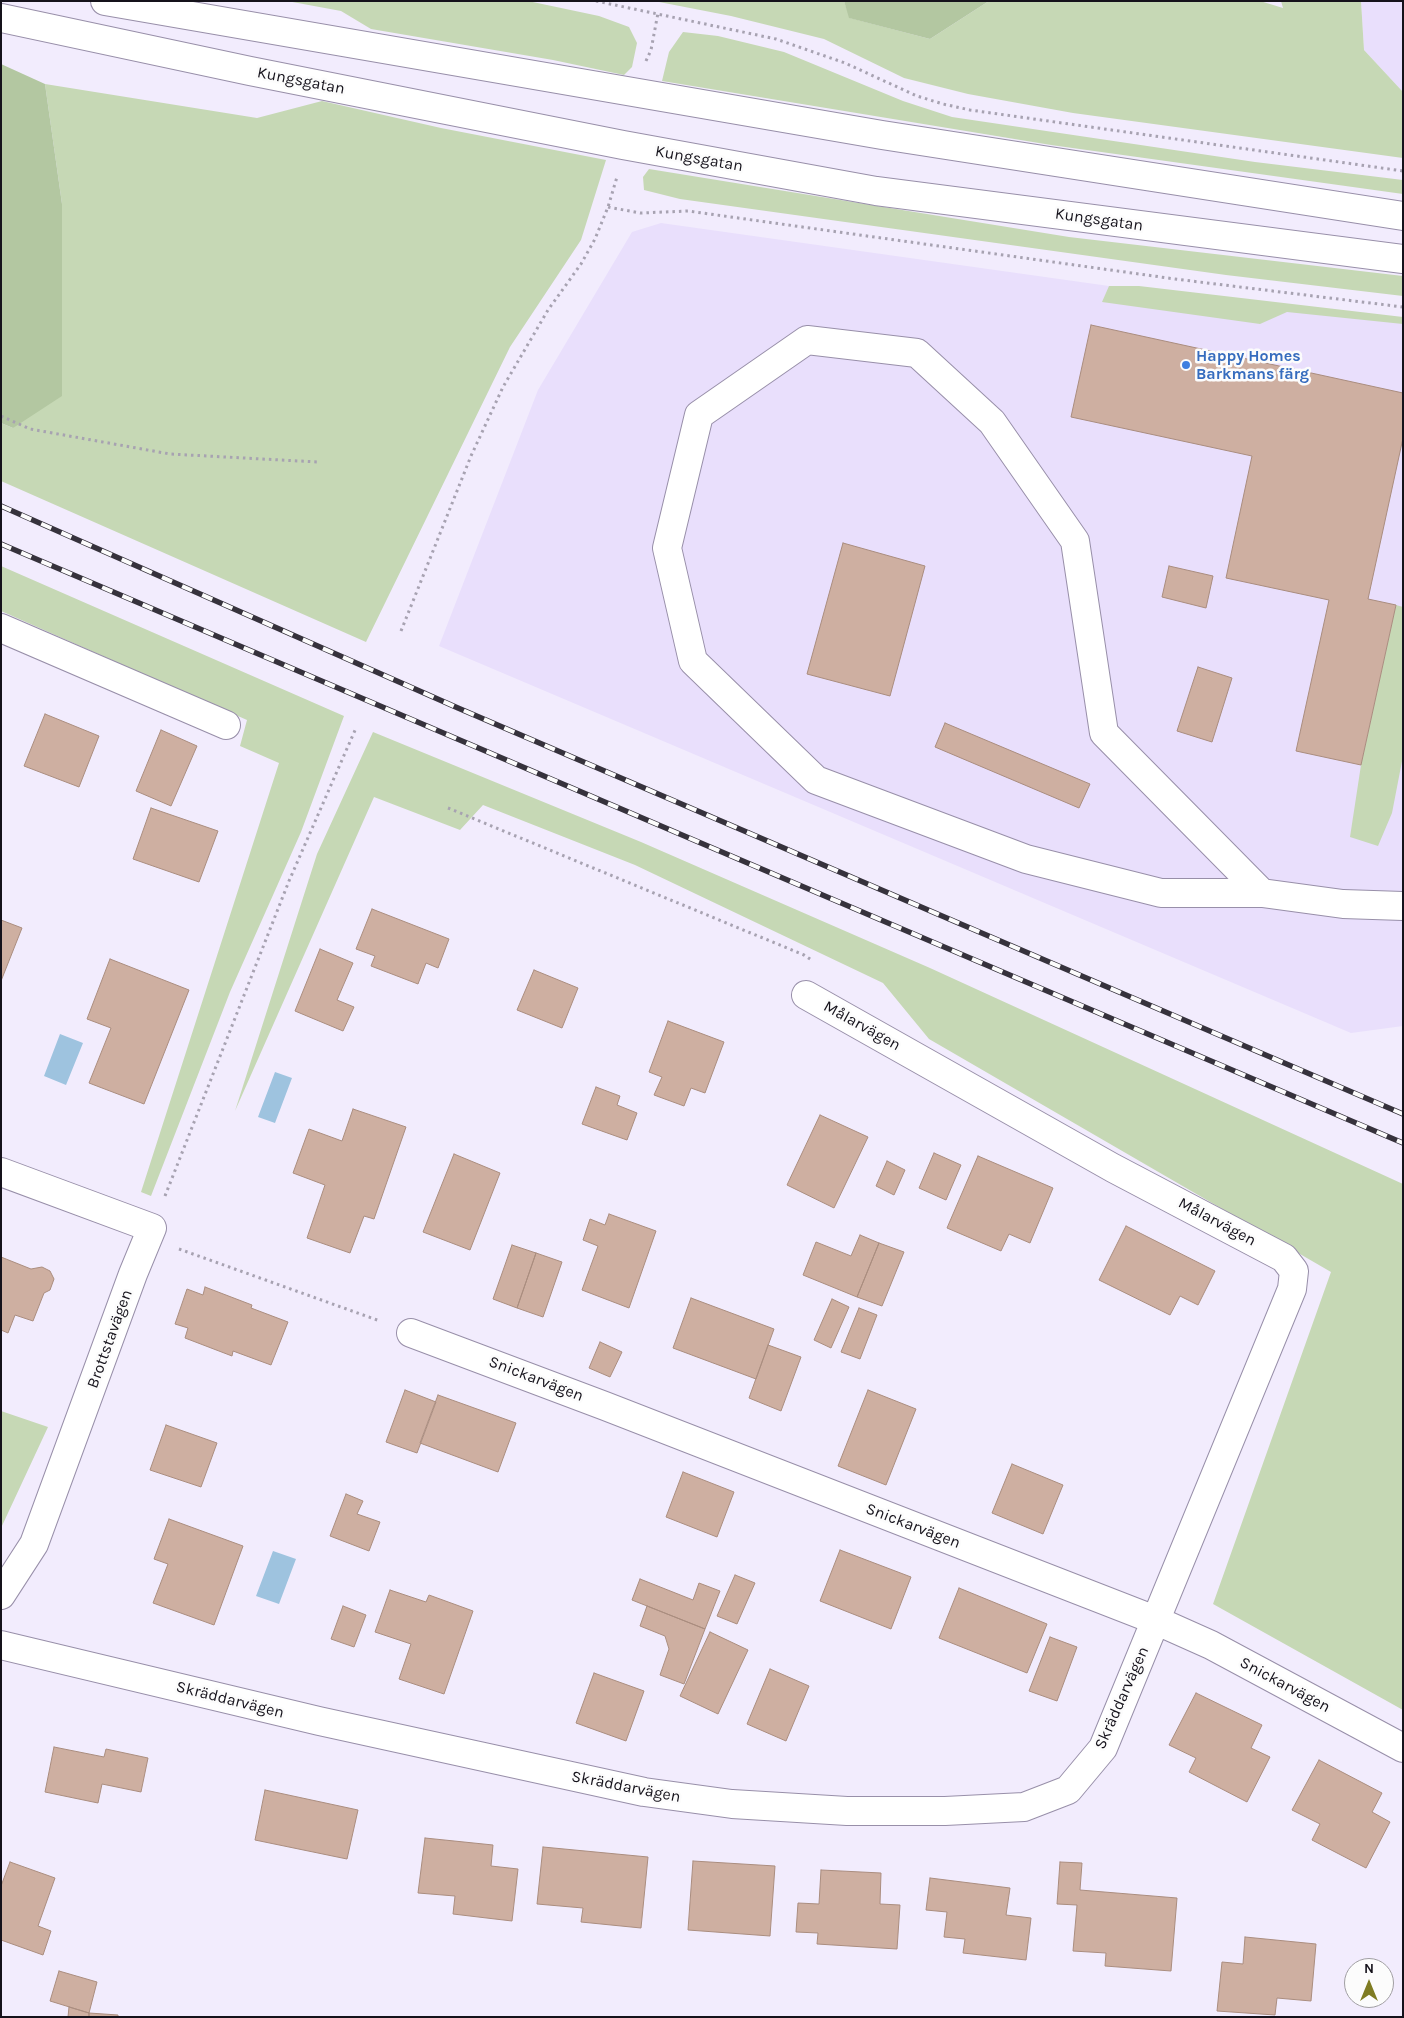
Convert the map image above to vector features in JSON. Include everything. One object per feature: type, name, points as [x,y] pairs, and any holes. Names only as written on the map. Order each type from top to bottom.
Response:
[{"type":"street","points":[[105,1],[892,136],[1403,216]]},
{"type":"street","name":"Kungsgatan","points":[[1,18],[250,71],[623,145],[876,191],[1403,258]]},
{"type":"street","points":[[1262,893],[1104,733],[1075,541],[992,422],[917,353],[807,340],[700,415],[668,548],[693,661],[816,780],[1026,859],[1161,894],[1262,893],[1343,904],[1403,906]]},
{"type":"street","points":[[1,628],[226,725]]},
{"type":"street","name":"Målarvägen","points":[[806,995],[1113,1168],[1284,1258],[1294,1271],[1292,1289],[1156,1620]]},
{"type":"street","points":[[1,1172],[152,1228]]},
{"type":"street","name":"Brottstavägen","points":[[1,1595],[34,1544],[152,1228]]},
{"type":"street","name":"Snickarvägen","points":[[411,1333],[605,1406],[1156,1620],[1211,1645],[1403,1748]]},
{"type":"street","name":"Skräddarvägen","points":[[1,1645],[319,1721],[644,1792],[751,1806],[847,1812],[945,1812],[1024,1807],[1068,1790],[1103,1748],[1156,1620]]},
{"type":"path","points":[[596,1],[776,39],[845,63],[917,96],[961,108],[1403,171]]},
{"type":"path","points":[[633,92],[638,71],[648,58],[658,13]]},
{"type":"path","points":[[401,631],[471,456],[503,387],[543,318],[586,256],[608,207],[623,145]]},
{"type":"path","points":[[608,207],[640,213],[688,211],[1175,279],[1403,307]]},
{"type":"path","points":[[1,416],[30,429],[170,454],[318,462]]},
{"type":"path","points":[[356,728],[290,881],[152,1228],[164,1242],[176,1248],[411,1333]]},
{"type":"path","points":[[448,808],[804,956],[818,965]]},
{"type":"shaded area","points":[[1361,1],[1403,1],[1403,92],[1364,50]]},
{"type":"shaded area","points":[[661,223],[1109,286],[1403,320],[1403,1026],[1351,1033],[439,646],[538,390],[632,232]]},
{"type":"green space","points":[[287,1],[528,1],[599,16],[629,27],[637,43],[632,67],[624,75],[553,60],[371,29],[341,11]]},
{"type":"green space","points":[[654,1],[844,1],[850,18],[930,39],[989,1],[1260,1],[1283,8],[1281,1],[1361,1],[1364,50],[1403,92],[1403,158],[1073,113],[968,94],[904,78],[824,39],[731,16]]},
{"type":"green space","points":[[844,1],[989,1],[930,39],[849,18]]},
{"type":"green space","points":[[683,32],[718,36],[784,52],[903,101],[952,117],[1255,162],[1403,180],[1403,194],[1051,145],[662,81],[669,52]]},
{"type":"green space","points":[[1,64],[45,84],[62,204],[62,396],[13,428],[1,423]]},
{"type":"green space","points":[[45,84],[257,118],[322,101],[441,128],[606,160],[581,240],[510,347],[366,642],[1,481],[1,423],[13,428],[62,204]]},
{"type":"green space","points":[[649,169],[1069,237],[1403,276],[1403,296],[1226,275],[680,199],[644,190],[643,177]]},
{"type":"green space","points":[[1109,286],[1139,286],[1403,317],[1403,324],[1287,312],[1260,324],[1102,302]]},
{"type":"green space","points":[[1,566],[344,716],[301,832],[230,992],[151,1196],[141,1192],[279,763],[240,746],[247,720],[1,611]]},
{"type":"green space","points":[[1396,605],[1403,607],[1403,756],[1392,813],[1378,846],[1350,837],[1361,765]]},
{"type":"green space","points":[[373,732],[641,842],[930,968],[1403,1184],[1403,1710],[1213,1604],[1331,1272],[929,1039],[883,983],[635,865],[483,805],[460,830],[374,797],[235,1111],[317,854]]},
{"type":"green space","points":[[1,1411],[48,1427],[1,1528]]},
{"type":"water","points":[[60,1034],[83,1043],[66,1085],[44,1076]]},
{"type":"water","points":[[275,1072],[292,1078],[275,1123],[258,1117]]},
{"type":"water","points":[[273,1551],[296,1559],[279,1604],[256,1596]]},
{"type":"building","points":[[1091,325],[1403,393],[1403,438],[1368,599],[1396,605],[1361,765],[1296,751],[1329,600],[1226,578],[1252,456],[1071,417]]},
{"type":"building","points":[[843,543],[925,566],[890,696],[807,674]]},
{"type":"building","points":[[1169,566],[1213,576],[1206,608],[1162,597]]},
{"type":"building","points":[[1198,667],[1232,678],[1212,742],[1177,731]]},
{"type":"building","points":[[45,714],[99,736],[79,787],[24,766]]},
{"type":"building","points":[[945,723],[1090,784],[1079,808],[935,747]]},
{"type":"building","points":[[161,730],[197,746],[171,806],[136,791]]},
{"type":"building","points":[[151,808],[218,831],[199,882],[133,859]]},
{"type":"building","points":[[372,909],[449,939],[438,968],[426,963],[418,984],[371,966],[375,956],[356,949]]},
{"type":"building","points":[[1,920],[22,928],[1,981]]},
{"type":"building","points":[[320,949],[353,963],[337,1000],[354,1007],[343,1031],[295,1011]]},
{"type":"building","points":[[110,959],[189,990],[144,1104],[89,1083],[111,1028],[87,1019]]},
{"type":"building","points":[[534,970],[578,988],[562,1028],[517,1010]]},
{"type":"building","points":[[668,1021],[724,1042],[705,1093],[691,1088],[684,1106],[654,1095],[662,1077],[649,1072]]},
{"type":"building","points":[[596,1087],[620,1096],[617,1105],[637,1113],[627,1140],[582,1124]]},
{"type":"building","points":[[353,1109],[406,1127],[374,1219],[364,1216],[350,1253],[307,1238],[325,1185],[293,1173],[309,1129],[342,1141]]},
{"type":"building","points":[[820,1115],[868,1137],[834,1208],[787,1185]]},
{"type":"building","points":[[934,1153],[961,1165],[946,1200],[919,1188]]},
{"type":"building","points":[[454,1154],[500,1173],[470,1250],[423,1232]]},
{"type":"building","points":[[978,1156],[1053,1188],[1030,1243],[1009,1234],[1001,1251],[947,1228]]},
{"type":"building","points":[[887,1161],[905,1170],[894,1195],[876,1186]]},
{"type":"building","points":[[609,1214],[656,1231],[629,1308],[582,1290],[598,1246],[583,1240],[590,1219],[605,1225]]},
{"type":"building","points":[[1126,1226],[1215,1271],[1198,1305],[1180,1296],[1170,1315],[1099,1280]]},
{"type":"building","points":[[860,1235],[879,1243],[857,1297],[803,1275],[816,1242],[851,1256]]},
{"type":"building","points":[[879,1243],[904,1252],[882,1306],[857,1297]]},
{"type":"building","points":[[512,1245],[536,1253],[517,1308],[493,1299]]},
{"type":"building","points":[[536,1253],[562,1262],[543,1317],[517,1308]]},
{"type":"building","points":[[1,1257],[31,1269],[42,1267],[50,1271],[54,1279],[50,1290],[44,1293],[33,1321],[15,1315],[8,1333],[1,1330]]},
{"type":"building","points":[[205,1287],[252,1305],[251,1308],[288,1322],[271,1365],[233,1351],[232,1356],[185,1338],[188,1328],[175,1324],[187,1289],[203,1295]]},
{"type":"building","points":[[691,1298],[774,1329],[756,1379],[673,1348]]},
{"type":"building","points":[[832,1299],[849,1307],[831,1348],[814,1340]]},
{"type":"building","points":[[859,1308],[877,1315],[860,1359],[841,1352]]},
{"type":"building","points":[[600,1342],[622,1352],[610,1377],[589,1368]]},
{"type":"building","points":[[768,1345],[801,1357],[781,1411],[749,1398]]},
{"type":"building","points":[[405,1390],[436,1402],[417,1453],[386,1442]]},
{"type":"building","points":[[868,1390],[916,1409],[886,1485],[838,1466]]},
{"type":"building","points":[[438,1395],[516,1423],[498,1472],[420,1443]]},
{"type":"building","points":[[166,1425],[217,1443],[201,1487],[150,1470]]},
{"type":"building","points":[[1012,1464],[1063,1485],[1043,1534],[992,1513]]},
{"type":"building","points":[[683,1472],[734,1492],[717,1537],[666,1517]]},
{"type":"building","points":[[346,1494],[363,1501],[357,1514],[380,1522],[369,1551],[330,1536]]},
{"type":"building","points":[[169,1519],[243,1546],[214,1625],[153,1603],[168,1564],[154,1559]]},
{"type":"building","points":[[840,1550],[911,1577],[891,1629],[820,1601]]},
{"type":"building","points":[[735,1575],[755,1583],[737,1624],[717,1616]]},
{"type":"building","points":[[640,1579],[693,1600],[699,1583],[720,1591],[705,1629],[632,1600]]},
{"type":"building","points":[[959,1588],[1047,1624],[1027,1673],[939,1638]]},
{"type":"building","points":[[390,1590],[426,1602],[429,1595],[473,1611],[444,1694],[399,1679],[411,1644],[375,1632]]},
{"type":"building","points":[[343,1606],[366,1615],[354,1647],[331,1639]]},
{"type":"building","points":[[647,1606],[705,1629],[684,1684],[660,1675],[669,1649],[665,1636],[640,1626]]},
{"type":"building","points":[[710,1632],[748,1650],[718,1714],[680,1696]]},
{"type":"building","points":[[1050,1637],[1077,1647],[1057,1701],[1029,1691]]},
{"type":"building","points":[[770,1669],[809,1686],[786,1741],[747,1724]]},
{"type":"building","points":[[594,1673],[644,1691],[626,1741],[576,1723]]},
{"type":"building","points":[[1196,1693],[1262,1725],[1251,1748],[1270,1757],[1247,1802],[1189,1772],[1196,1758],[1169,1745]]},
{"type":"building","points":[[54,1747],[104,1757],[106,1749],[148,1758],[141,1792],[102,1784],[98,1803],[45,1792]]},
{"type":"building","points":[[1319,1760],[1382,1793],[1372,1812],[1390,1822],[1366,1868],[1312,1840],[1320,1824],[1292,1810]]},
{"type":"building","points":[[265,1790],[358,1810],[347,1859],[255,1840]]},
{"type":"building","points":[[425,1838],[493,1845],[491,1866],[518,1869],[512,1921],[453,1914],[455,1896],[418,1893]]},
{"type":"building","points":[[543,1847],[648,1857],[641,1928],[581,1922],[583,1908],[537,1904]]},
{"type":"building","points":[[693,1861],[775,1866],[770,1936],[688,1930]]},
{"type":"building","points":[[10,1862],[55,1878],[38,1926],[51,1931],[43,1955],[1,1940],[1,1886]]},
{"type":"building","points":[[1060,1862],[1082,1863],[1080,1890],[1177,1898],[1171,1971],[1105,1966],[1106,1953],[1073,1951],[1077,1905],[1057,1904]]},
{"type":"building","points":[[821,1870],[881,1873],[880,1904],[900,1905],[897,1949],[817,1944],[818,1933],[796,1932],[798,1903],[819,1904]]},
{"type":"building","points":[[930,1878],[1010,1888],[1006,1915],[1031,1918],[1026,1960],[963,1953],[965,1939],[944,1937],[947,1912],[926,1910]]},
{"type":"building","points":[[1245,1937],[1316,1944],[1311,2001],[1277,1998],[1275,2015],[1217,2011],[1222,1962],[1243,1964]]},
{"type":"building","points":[[59,1971],[97,1982],[89,2013],[50,2001]]},
{"type":"building","points":[[69,2007],[89,2013],[89,2017],[68,2017]]},
{"type":"building","points":[[89,2013],[118,2015],[118,2017],[89,2017]]},
{"type":"railway","points":[[1,506],[458,708],[1403,1114]]},
{"type":"railway","points":[[1,544],[1403,1143]]},
{"type":"place","name":"Happy Homes Barkmans färg","points":[[1186,365]]}]
